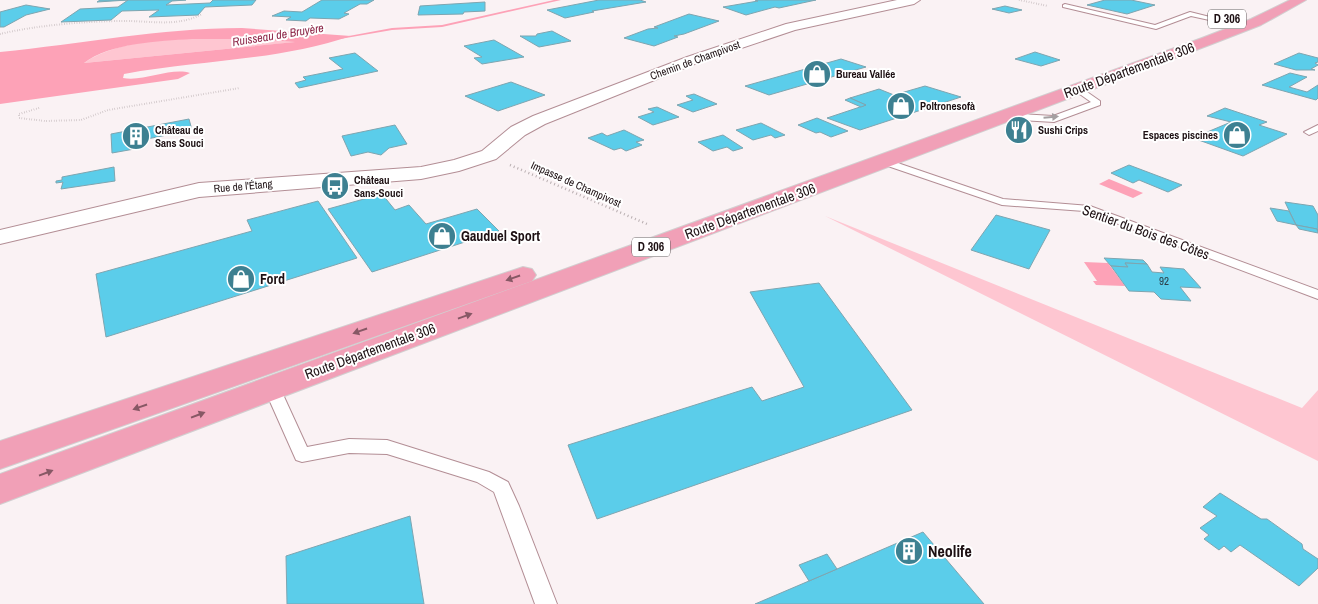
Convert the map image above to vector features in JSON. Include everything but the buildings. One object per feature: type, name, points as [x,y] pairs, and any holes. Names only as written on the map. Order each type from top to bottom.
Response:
[{"type":"main road","name":"Route Départementale 306","points":[[0,489],[1207,41],[1256,22],[1300,0]]},
{"type":"main road","name":"Route Départementale 306","points":[[0,455],[656,228],[1140,54],[1227,19]]},
{"type":"street","name":"Chemin de Champivost","points":[[489,155],[518,131],[539,120],[692,60],[791,27],[914,0]]},
{"type":"street","name":"Rue de l'Étang","points":[[0,237],[199,190],[421,173],[459,165],[489,155]]},
{"type":"lane","points":[[1065,6],[1156,27],[1190,14],[1227,19]]},
{"type":"lane","name":"Sentier du Bois des Côtes","points":[[883,161],[1002,202],[1086,208],[1318,295]]},
{"type":"lane","points":[[272,388],[302,455],[349,446],[387,447],[482,477],[501,487],[510,506],[546,604]]},
{"type":"path","points":[[0,34],[26,28],[126,21],[141,23],[180,20],[197,18],[202,14]]},
{"type":"path","points":[[40,108],[28,110],[20,114],[19,118],[45,121],[81,120],[108,110],[240,88]]},
{"type":"path","name":"Impasse de Champivost","points":[[489,155],[656,228]]},
{"type":"shaded area","points":[[222,38],[296,42],[84,63],[99,55],[132,44],[150,41]]},
{"type":"shaded area","points":[[825,216],[1302,408],[1318,390],[1318,461]]},
{"type":"water","points":[[242,28],[351,36],[295,51],[153,69],[124,74],[123,78],[140,78],[174,72],[190,73],[178,79],[0,104],[0,52],[151,33]],"holes":[[[192,39],[246,39],[295,42],[84,63],[107,51],[135,44]]]},
{"type":"water","points":[[1109,179],[1143,193],[1133,198],[1099,184]]},
{"type":"water","points":[[1084,262],[1108,263],[1125,286],[1096,285],[1093,281],[1097,281]]},
{"type":"waterway","name":"Ruisseau de Bruyère","points":[[340,38],[392,29],[442,26],[559,0]]},
{"type":"place","name":"Bureau Vallée","points":[[817,74]]},
{"type":"place","name":"Poltronesofà","points":[[901,106]]},
{"type":"place","name":"Sushi Crips","points":[[1019,130]]},
{"type":"place","name":"Espaces piscines","points":[[1237,135]]},
{"type":"place","name":"Château de Sans Souci","points":[[136,136]]},
{"type":"place","name":"Château Sans-Souci","points":[[335,186]]},
{"type":"place","name":"Gauduel Sport","points":[[442,236]]},
{"type":"place","name":"Ford","points":[[241,279]]},
{"type":"place","name":"Neolife","points":[[909,551]]}]
